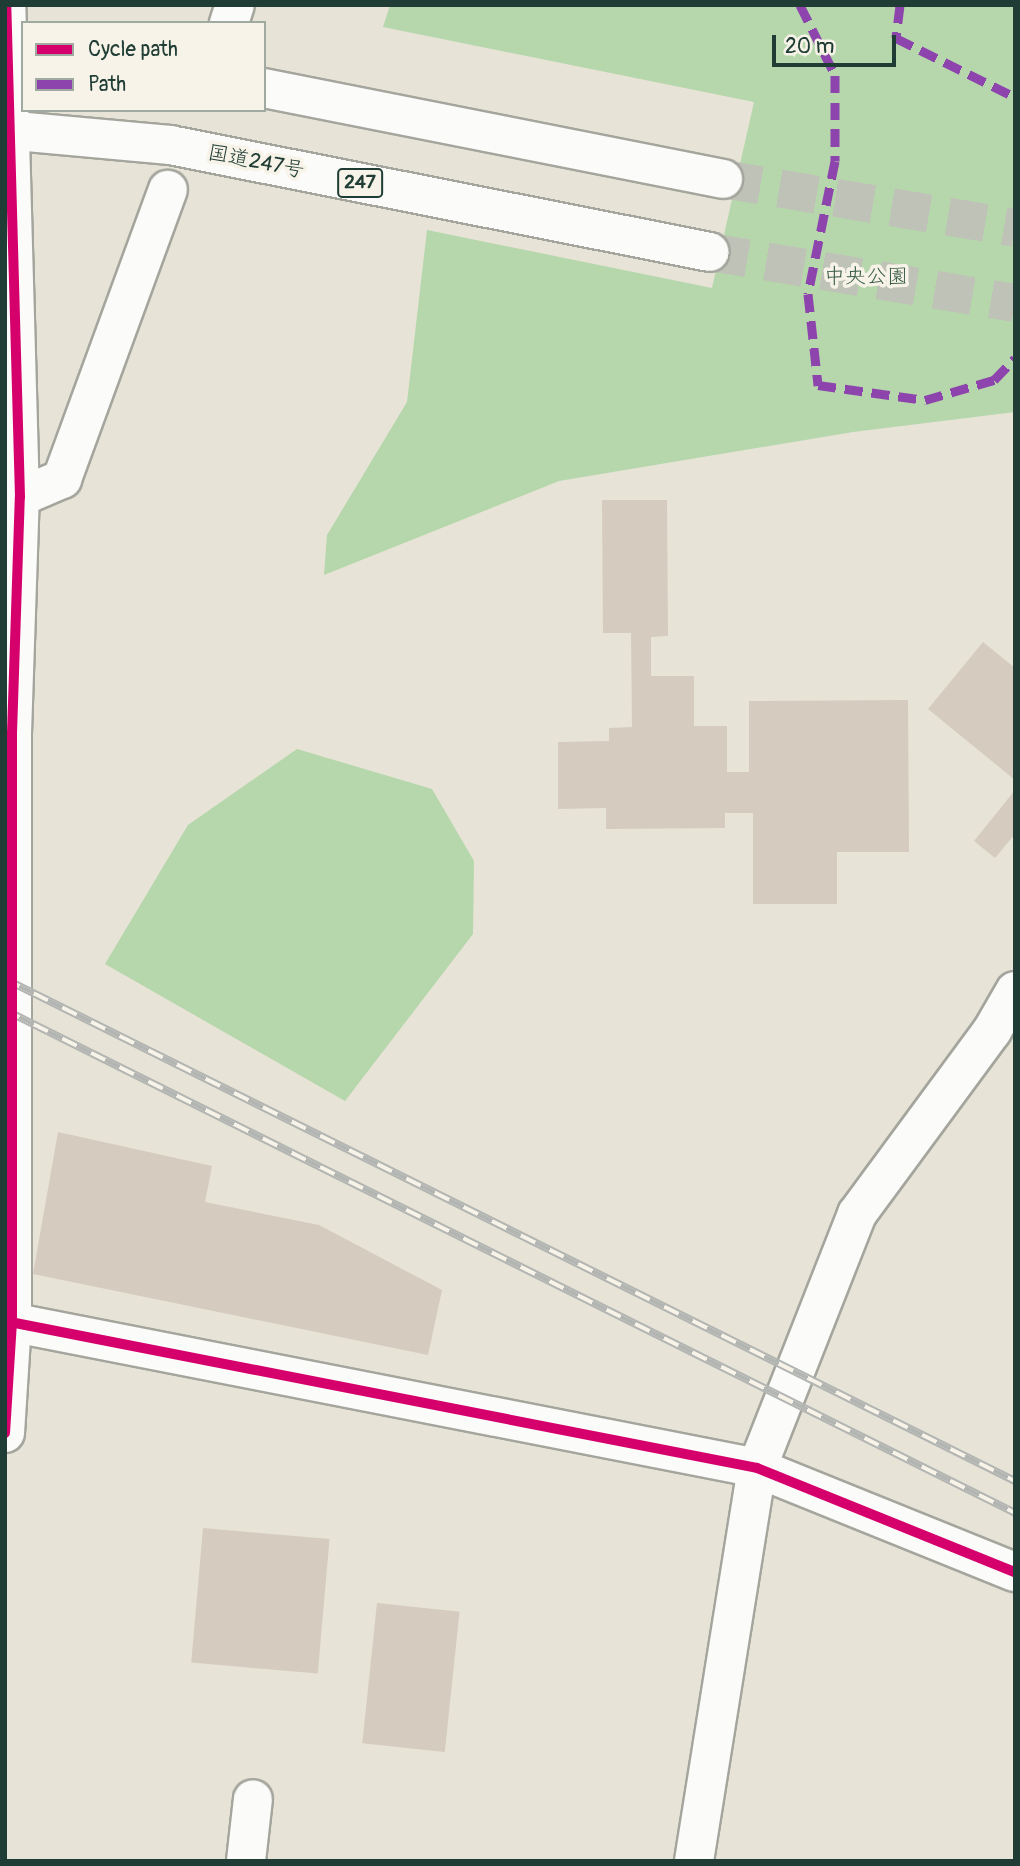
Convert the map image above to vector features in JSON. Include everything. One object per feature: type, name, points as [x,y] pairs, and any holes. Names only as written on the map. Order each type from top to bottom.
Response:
[{"type":"main road","points":[[5,1433],[9,1321],[12,733],[20,496],[6,130],[6,5]]},
{"type":"main road","points":[[266,88],[723,179]]},
{"type":"main road","name":"国道247号","points":[[6,130],[170,145],[710,252]]},
{"type":"main road","points":[[20,496],[62,479],[168,190]]},
{"type":"main road","points":[[694,1861],[757,1468],[857,1214],[1003,1035],[1015,991]]},
{"type":"main road","points":[[9,1321],[757,1468],[1015,1572]]},
{"type":"main road","points":[[246,1861],[253,1798]]},
{"type":"green space","name":"中央公園","points":[[390,5],[1015,5],[1015,412],[853,432],[559,481],[324,575],[327,535],[407,402],[427,230],[712,288],[754,102],[383,27]]},
{"type":"green space","points":[[297,749],[432,789],[474,861],[473,934],[345,1101],[105,964],[188,825]]},
{"type":"building","points":[[602,500],[667,500],[668,636],[651,637],[651,676],[694,676],[694,726],[727,726],[727,772],[749,772],[749,701],[908,700],[909,852],[837,852],[837,904],[753,904],[753,813],[725,813],[725,828],[606,829],[606,808],[558,809],[558,742],[609,741],[609,728],[632,727],[631,633],[603,633]]},
{"type":"building","points":[[983,642],[1015,668],[1015,780],[928,709]]},
{"type":"building","points":[[1015,790],[1015,834],[995,858],[974,841]]},
{"type":"building","points":[[58,1132],[212,1166],[205,1202],[319,1225],[442,1290],[428,1355],[33,1274]]},
{"type":"building","points":[[203,1528],[330,1539],[318,1674],[191,1662]]},
{"type":"building","points":[[377,1603],[460,1612],[445,1752],[362,1743]]},
{"type":"tunnel","points":[[723,179],[1015,228]]},
{"type":"tunnel","points":[[710,252],[1015,303]]},
{"type":"railway","points":[[5,979],[1015,1481]]},
{"type":"railway","points":[[5,1010],[1015,1513]]},
{"type":"marked path","points":[[800,5],[835,75],[835,161],[808,294],[818,385],[925,400],[994,380],[1015,358]]},
{"type":"marked path","points":[[900,5],[896,38],[1015,97]]},
{"type":"cycle path","points":[[5,1433],[12,1322],[12,733],[20,497],[6,5]]},
{"type":"cycle path","points":[[5,1321],[757,1468],[1015,1572]]}]
